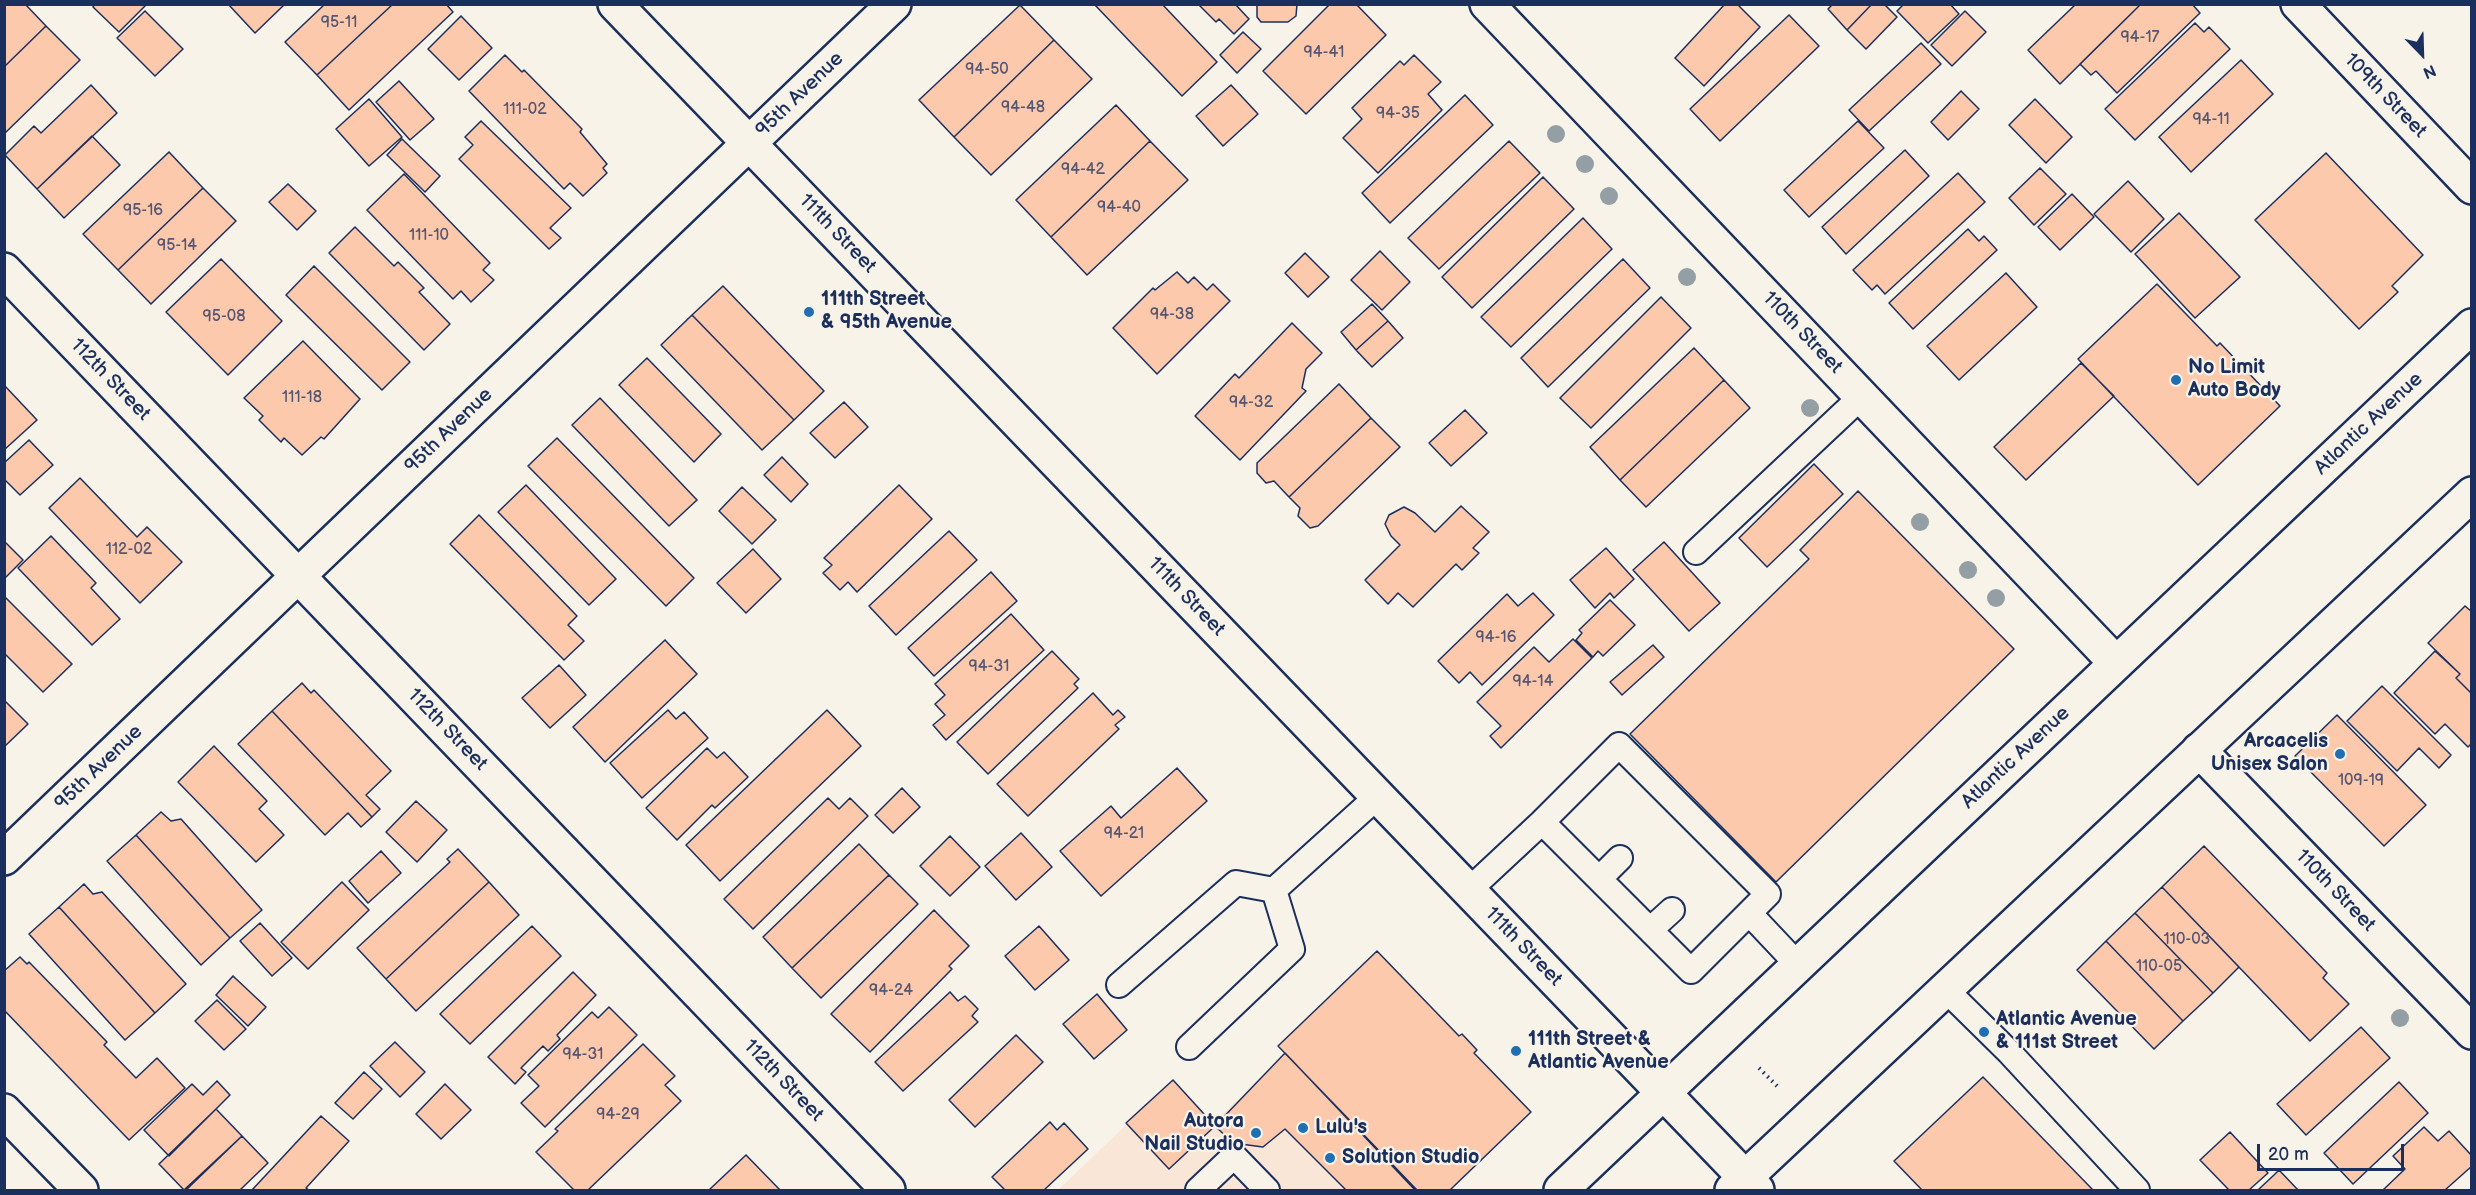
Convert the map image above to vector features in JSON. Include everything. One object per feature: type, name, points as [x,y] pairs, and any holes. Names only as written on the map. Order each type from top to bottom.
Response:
[{"type":"street","name":"111th Street","points":[[615,4],[1665,1094],[1745,1186]]},
{"type":"street","name":"95th Avenue","points":[[4,858],[894,4]]},
{"type":"street","name":"110th Street","points":[[1487,4],[2116,663]]},
{"type":"street","name":"109th Street","points":[[2298,4],[2472,187]]},
{"type":"street","name":"112th Street","points":[[4,270],[888,1191]]},
{"type":"street","name":"Atlantic Avenue","points":[[1561,1191],[2472,326]]},
{"type":"street","points":[[1745,1186],[1946,990],[2472,494]]},
{"type":"street","name":"110th Street","points":[[2199,750],[2472,1032]]},
{"type":"street","points":[[4,1111],[81,1191]]},
{"type":"lane","points":[[1696,552],[1862,396]]},
{"type":"lane","points":[[1468,891],[1542,822],[1619,745],[1672,806],[1725,859],[1768,894],[1691,970],[1542,822]]},
{"type":"lane","points":[[1274,890],[1378,796]]},
{"type":"lane","points":[[1599,879],[1620,858]]},
{"type":"lane","points":[[1119,985],[1236,883],[1274,890]]},
{"type":"lane","points":[[1189,1047],[1292,949],[1274,890]]},
{"type":"lane","points":[[1650,930],[1672,910]]},
{"type":"lane","points":[[1749,913],[1799,966]]},
{"type":"lane","points":[[1946,990],[2009,1052],[2137,1191]]},
{"type":"lane","points":[[1198,1191],[1234,1156],[1267,1191]]},
{"type":"path","points":[[1759,1068],[1785,1093]]},
{"type":"shaded area","points":[[1286,1054],[1418,1190],[1058,1190],[1173,1080],[1213,1123]]},
{"type":"building","points":[[4,4],[25,4],[46,26],[4,67]]},
{"type":"building","points":[[95,4],[147,4],[119,32],[93,7]]},
{"type":"building","points":[[228,4],[285,4],[255,33]]},
{"type":"building","points":[[325,4],[393,4],[317,75],[285,42]]},
{"type":"building","points":[[393,4],[446,4],[453,12],[349,110],[317,75]]},
{"type":"building","points":[[1094,4],[1162,4],[1217,62],[1182,96]]},
{"type":"building","points":[[1198,4],[1235,4],[1249,19],[1234,34],[1219,19],[1216,22]]},
{"type":"building","points":[[1257,4],[1297,4],[1296,16],[1288,22],[1261,22],[1257,17]]},
{"type":"building","points":[[1330,4],[1356,4],[1386,35],[1306,114],[1263,71]]},
{"type":"building","points":[[1725,4],[1737,4],[1760,27],[1704,86],[1675,58]]},
{"type":"building","points":[[1833,4],[1872,4],[1847,30],[1828,9]]},
{"type":"building","points":[[1872,4],[1884,4],[1897,17],[1866,49],[1847,30]]},
{"type":"building","points":[[1904,4],[1950,4],[1959,14],[1928,43],[1897,11]]},
{"type":"building","points":[[2076,4],[2141,4],[2060,84],[2028,50]]},
{"type":"building","points":[[2141,4],[2192,4],[2200,13],[2117,93],[2096,71],[2091,75],[2080,64]]},
{"type":"building","points":[[1020,5],[1054,40],[954,137],[919,100]]},
{"type":"building","points":[[145,11],[183,49],[155,76],[117,38]]},
{"type":"building","points":[[1965,11],[1986,32],[1952,66],[1931,45]]},
{"type":"building","points":[[1789,15],[1819,46],[1720,141],[1690,109]]},
{"type":"building","points":[[461,16],[492,48],[459,80],[428,49]]},
{"type":"building","points":[[2195,23],[2204,32],[2209,27],[2230,49],[2135,140],[2105,109]]},
{"type":"building","points":[[46,26],[80,60],[4,134],[4,67]]},
{"type":"building","points":[[1243,32],[1261,49],[1237,73],[1220,55]]},
{"type":"building","points":[[1054,40],[1092,79],[991,175],[954,137]]},
{"type":"building","points":[[1921,43],[1941,64],[1869,131],[1849,110]]},
{"type":"building","points":[[505,55],[522,72],[524,70],[582,129],[580,132],[607,164],[603,168],[607,173],[583,196],[570,183],[564,189],[469,91]]},
{"type":"building","points":[[1414,55],[1441,82],[1428,94],[1442,110],[1378,173],[1343,138],[1362,119],[1352,108],[1400,61],[1404,65]]},
{"type":"building","points":[[2241,60],[2273,94],[2191,172],[2159,137]]},
{"type":"building","points":[[399,81],[434,119],[410,140],[376,102]]},
{"type":"building","points":[[91,85],[117,113],[37,189],[5,155],[34,126],[41,133]]},
{"type":"building","points":[[1231,85],[1258,114],[1223,146],[1196,116]]},
{"type":"building","points":[[1961,91],[1979,109],[1948,140],[1931,122]]},
{"type":"building","points":[[1465,95],[1493,125],[1390,223],[1362,193]]},
{"type":"building","points":[[369,99],[402,137],[369,166],[336,129]]},
{"type":"building","points":[[2035,99],[2072,137],[2046,163],[2009,125]]},
{"type":"building","points":[[1116,105],[1150,141],[1051,237],[1016,200]]},
{"type":"building","points":[[481,121],[571,208],[550,228],[561,238],[549,249],[459,159],[473,145],[465,137]]},
{"type":"building","points":[[1858,121],[1884,148],[1809,217],[1784,190]]},
{"type":"building","points":[[92,136],[120,165],[64,218],[37,189]]},
{"type":"building","points":[[402,139],[440,176],[425,192],[387,155]]},
{"type":"building","points":[[1150,141],[1188,180],[1087,275],[1051,237]]},
{"type":"building","points":[[1509,141],[1540,173],[1439,269],[1408,238]]},
{"type":"building","points":[[1905,150],[1929,176],[1846,254],[1822,227]]},
{"type":"building","points":[[169,152],[203,188],[118,270],[83,234]]},
{"type":"building","points":[[2326,153],[2423,255],[2392,286],[2398,292],[2359,329],[2255,220]]},
{"type":"building","points":[[2040,168],[2066,194],[2034,225],[2009,198]]},
{"type":"building","points":[[1958,173],[1985,202],[1885,294],[1877,285],[1872,290],[1853,270]]},
{"type":"building","points":[[404,174],[490,263],[483,270],[494,280],[471,302],[461,291],[453,299],[367,210]]},
{"type":"building","points":[[1543,177],[1574,209],[1472,308],[1442,277]]},
{"type":"building","points":[[2128,181],[2164,219],[2131,252],[2094,214]]},
{"type":"building","points":[[288,184],[316,211],[297,230],[269,202]]},
{"type":"building","points":[[203,188],[236,221],[151,304],[118,270]]},
{"type":"building","points":[[2072,194],[2094,217],[2060,250],[2038,227]]},
{"type":"building","points":[[2179,213],[2240,277],[2195,318],[2135,254]]},
{"type":"building","points":[[1583,218],[1612,249],[1511,347],[1481,317]]},
{"type":"building","points":[[355,227],[394,266],[398,262],[424,288],[419,292],[450,324],[424,350],[329,253]]},
{"type":"building","points":[[1968,229],[1979,241],[1984,236],[1997,250],[1913,329],[1889,303]]},
{"type":"building","points":[[1380,251],[1410,282],[1382,310],[1351,280]]},
{"type":"building","points":[[1305,253],[1329,277],[1308,297],[1285,273]]},
{"type":"building","points":[[221,259],[282,321],[228,375],[166,312]]},
{"type":"building","points":[[1623,259],[1650,288],[1548,387],[1521,358]]},
{"type":"building","points":[[314,266],[410,362],[382,390],[286,295]]},
{"type":"building","points":[[1177,272],[1188,283],[1194,277],[1207,290],[1213,284],[1230,301],[1157,374],[1113,328],[1153,288],[1155,290]]},
{"type":"building","points":[[2006,273],[2037,307],[1959,380],[1927,346]]},
{"type":"building","name":"No Limit Auto Body","points":[[2157,284],[2217,346],[2220,343],[2280,406],[2198,485],[2078,359]]},
{"type":"building","points":[[723,286],[824,391],[794,420],[692,315]]},
{"type":"building","points":[[1661,297],[1691,328],[1591,428],[1560,398]]},
{"type":"building","points":[[1372,304],[1388,321],[1356,350],[1341,332]]},
{"type":"building","points":[[692,315],[794,420],[762,450],[661,345]]},
{"type":"building","points":[[1388,321],[1403,338],[1372,367],[1356,350]]},
{"type":"building","points":[[1292,323],[1322,353],[1306,369],[1302,388],[1306,391],[1240,460],[1195,416],[1235,374],[1239,378]]},
{"type":"building","points":[[303,341],[360,399],[324,439],[321,437],[302,455],[284,438],[281,442],[259,420],[263,416],[244,398]]},
{"type":"building","points":[[1694,348],[1724,380],[1620,480],[1590,447]]},
{"type":"building","points":[[647,358],[721,434],[694,462],[619,385]]},
{"type":"building","points":[[2081,363],[2114,396],[2026,480],[1994,447]]},
{"type":"building","points":[[1724,380],[1750,408],[1646,507],[1620,480]]},
{"type":"building","points":[[1339,384],[1371,418],[1289,497],[1274,481],[1266,483],[1257,473],[1257,463]]},
{"type":"building","points":[[4,385],[37,420],[4,450]]},
{"type":"building","points":[[600,398],[697,500],[669,526],[572,425]]},
{"type":"building","points":[[844,402],[868,427],[835,458],[810,433]]},
{"type":"building","points":[[1465,410],[1487,433],[1451,466],[1429,443]]},
{"type":"building","points":[[1371,418],[1400,447],[1318,526],[1310,528],[1298,516],[1300,508],[1289,497]]},
{"type":"building","points":[[557,438],[694,578],[666,606],[528,466]]},
{"type":"building","points":[[29,440],[53,465],[20,495],[4,479],[4,463]]},
{"type":"building","points":[[782,457],[808,484],[791,502],[764,475]]},
{"type":"building","points":[[1814,464],[1843,494],[1767,567],[1739,538]]},
{"type":"building","points":[[80,478],[137,537],[147,527],[182,562],[140,603],[49,508]]},
{"type":"building","points":[[526,485],[616,579],[589,605],[498,512]]},
{"type":"building","points":[[899,485],[932,519],[857,592],[848,582],[840,590],[823,573],[832,565],[824,558]]},
{"type":"building","points":[[742,487],[776,520],[752,544],[719,511]]},
{"type":"building","points":[[1858,491],[2014,649],[1776,882],[1630,734],[1809,559],[1800,550]]},
{"type":"building","points":[[1461,506],[1489,532],[1473,548],[1479,553],[1462,570],[1456,564],[1413,607],[1398,593],[1388,604],[1365,580],[1400,545],[1391,536],[1385,524],[1389,515],[1404,507],[1415,513],[1435,532]]},
{"type":"building","points":[[479,515],[577,616],[568,625],[584,641],[564,660],[450,544]]},
{"type":"building","points":[[949,531],[977,560],[896,635],[869,606]]},
{"type":"building","points":[[51,536],[96,583],[91,588],[120,619],[92,645],[18,568]]},
{"type":"building","points":[[4,541],[23,560],[4,579]]},
{"type":"building","points":[[1664,542],[1720,603],[1689,631],[1633,570]]},
{"type":"building","points":[[1606,548],[1634,579],[1614,598],[1610,593],[1595,608],[1570,580]]},
{"type":"building","points":[[753,549],[781,579],[746,613],[717,583]]},
{"type":"building","points":[[991,572],[1017,601],[934,676],[908,648]]},
{"type":"building","points":[[1533,593],[1554,615],[1482,685],[1470,672],[1459,683],[1438,661],[1507,594],[1518,606]]},
{"type":"building","points":[[4,596],[72,664],[43,692],[4,653]]},
{"type":"building","points":[[1610,600],[1635,625],[1603,656],[1598,651],[1593,657],[1576,640],[1582,633],[1579,630]]},
{"type":"building","points":[[2465,606],[2472,612],[2472,694],[2456,678],[2460,674],[2428,643]]},
{"type":"building","points":[[1011,614],[1044,650],[946,740],[933,725],[945,715],[935,704],[945,695],[935,684]]},
{"type":"building","points":[[1573,639],[1592,658],[1501,748],[1490,736],[1501,726],[1477,702],[1534,647],[1549,662]]},
{"type":"building","points":[[665,640],[697,674],[605,762],[573,727]]},
{"type":"building","points":[[1653,645],[1664,657],[1622,695],[1610,682]]},
{"type":"building","points":[[1052,651],[1079,679],[1074,684],[1078,688],[988,774],[957,742]]},
{"type":"building","points":[[2435,651],[2460,674],[2456,678],[2472,694],[2472,743],[2468,747],[2445,724],[2435,734],[2394,693]]},
{"type":"building","points":[[559,665],[586,695],[550,728],[522,698]]},
{"type":"building","points":[[302,683],[311,693],[314,690],[391,771],[366,795],[380,809],[372,817],[272,711]]},
{"type":"building","points":[[2382,686],[2451,755],[2439,768],[2419,748],[2397,771],[2347,721]]},
{"type":"building","points":[[1093,693],[1113,715],[1118,710],[1125,717],[1115,725],[1119,729],[1028,816],[997,784]]},
{"type":"building","points":[[4,700],[28,724],[4,747]]},
{"type":"building","points":[[668,710],[676,719],[684,712],[708,738],[642,798],[610,763]]},
{"type":"building","points":[[827,710],[861,746],[720,881],[686,845]]},
{"type":"building","points":[[272,711],[372,817],[361,827],[348,813],[325,835],[238,744]]},
{"type":"building","points":[[2337,715],[2426,805],[2384,846],[2295,756]]},
{"type":"building","points":[[214,746],[267,801],[259,809],[284,835],[256,862],[178,782]]},
{"type":"building","points":[[707,748],[717,758],[724,752],[748,777],[715,808],[712,805],[677,840],[646,808]]},
{"type":"building","points":[[1177,768],[1207,801],[1101,896],[1060,851],[1111,806],[1121,818]]},
{"type":"building","points":[[902,788],[920,807],[893,833],[875,815]]},
{"type":"building","points":[[828,798],[839,809],[850,798],[868,816],[753,929],[724,899]]},
{"type":"building","points":[[416,801],[447,830],[417,862],[386,832]]},
{"type":"building","points":[[161,812],[171,821],[181,819],[262,910],[230,938],[136,835]]},
{"type":"building","points":[[1021,833],[1052,867],[1016,900],[985,866]]},
{"type":"building","points":[[136,835],[230,938],[201,965],[107,861]]},
{"type":"building","points":[[950,836],[980,867],[950,896],[920,866]]},
{"type":"building","points":[[859,844],[889,875],[792,968],[763,937]]},
{"type":"building","points":[[2204,846],[2327,973],[2323,978],[2349,1004],[2310,1041],[2162,887]]},
{"type":"building","points":[[458,849],[489,882],[386,979],[357,948],[450,862],[447,859]]},
{"type":"building","points":[[381,851],[401,873],[368,903],[349,881]]},
{"type":"building","points":[[889,875],[918,904],[821,998],[792,968]]},
{"type":"building","points":[[342,882],[369,910],[308,969],[281,942]]},
{"type":"building","points":[[489,882],[519,915],[416,1011],[386,979]]},
{"type":"building","points":[[84,884],[93,894],[102,892],[186,984],[155,1013],[59,907]]},
{"type":"building","points":[[2162,887],[2239,967],[2213,993],[2135,913]]},
{"type":"building","points":[[59,907],[155,1013],[125,1040],[29,934]]},
{"type":"building","points":[[934,910],[969,946],[949,966],[952,969],[870,1052],[831,1014]]},
{"type":"building","points":[[2135,913],[2213,993],[2183,1021],[2106,941]]},
{"type":"building","points":[[260,923],[292,958],[272,976],[240,941]]},
{"type":"building","points":[[532,926],[561,956],[470,1044],[440,1014]]},
{"type":"building","points":[[1039,926],[1069,960],[1035,990],[1005,956]]},
{"type":"building","points":[[2106,941],[2183,1021],[2154,1049],[2077,970]]},
{"type":"building","points":[[1377,951],[1459,1036],[1462,1034],[1477,1050],[1474,1053],[1531,1112],[1450,1190],[1417,1190],[1278,1046]]},
{"type":"building","points":[[20,957],[27,964],[29,962],[107,1042],[104,1045],[136,1078],[157,1058],[185,1088],[129,1140],[4,1010],[4,971]]},
{"type":"building","points":[[573,972],[596,995],[557,1035],[560,1039],[548,1051],[543,1046],[521,1068],[526,1072],[515,1084],[488,1057]]},
{"type":"building","points":[[233,976],[266,1007],[248,1026],[216,995]]},
{"type":"building","points":[[950,992],[958,1001],[965,996],[978,1009],[972,1016],[978,1022],[903,1091],[875,1062]]},
{"type":"building","points":[[1097,994],[1127,1030],[1094,1059],[1063,1024]]},
{"type":"building","points":[[217,1000],[246,1029],[224,1050],[195,1021]]},
{"type":"building","points":[[609,1007],[637,1035],[545,1127],[521,1103],[539,1086],[528,1075],[592,1012],[598,1018]]},
{"type":"building","points":[[2361,1027],[2390,1058],[2306,1135],[2277,1104]]},
{"type":"building","points":[[1016,1035],[1043,1062],[975,1127],[949,1100]]},
{"type":"building","points":[[395,1042],[425,1072],[400,1097],[370,1066]]},
{"type":"building","points":[[643,1044],[675,1076],[665,1085],[681,1101],[588,1190],[574,1190],[536,1152],[558,1131],[555,1129]]},
{"type":"building","points":[[1285,1053],[1415,1190],[1346,1190],[1285,1129],[1263,1147],[1233,1143],[1215,1126]]},
{"type":"building","points":[[364,1072],[382,1089],[353,1119],[335,1103]]},
{"type":"building","points":[[1983,1077],[2093,1190],[1922,1190],[1894,1161]]},
{"type":"building","points":[[1173,1080],[1215,1126],[1169,1169],[1126,1123]]},
{"type":"building","points":[[217,1081],[230,1095],[169,1156],[144,1130],[192,1084],[203,1095]]},
{"type":"building","points":[[2399,1082],[2428,1113],[2353,1184],[2324,1153]]},
{"type":"building","points":[[445,1084],[471,1110],[441,1139],[416,1114]]},
{"type":"building","points":[[216,1109],[242,1136],[184,1190],[159,1164]]},
{"type":"building","points":[[321,1116],[349,1141],[306,1188],[309,1190],[252,1190]]},
{"type":"building","points":[[1050,1122],[1057,1130],[1064,1123],[1088,1149],[1044,1190],[1005,1190],[992,1177]]},
{"type":"building","points":[[2424,1127],[2438,1141],[2449,1131],[2472,1156],[2472,1166],[2445,1190],[2383,1190],[2405,1169],[2393,1156]]},
{"type":"building","points":[[2230,1132],[2268,1173],[2249,1190],[2229,1190],[2200,1160]]},
{"type":"building","points":[[242,1136],[268,1163],[240,1190],[186,1190]]},
{"type":"building","points":[[746,1155],[780,1190],[709,1190]]},
{"type":"building","points":[[2279,1170],[2298,1190],[2258,1190],[2274,1175]]},
{"type":"place","name":"111th Street & 95th Avenue","points":[[809,312]]},
{"type":"place","name":"No Limit Auto Body","points":[[2176,380]]},
{"type":"place","name":"Arcacelis Unisex Salon","points":[[2340,754]]},
{"type":"place","name":"Atlantic Avenue & 111st Street","points":[[1984,1032]]},
{"type":"place","name":"111th Street & Atlantic Avenue","points":[[1516,1051]]},
{"type":"place","name":"Lulu's","points":[[1303,1128]]},
{"type":"place","name":"Autora Nail Studio","points":[[1256,1133]]},
{"type":"place","name":"Solution Studio","points":[[1330,1158]]}]
